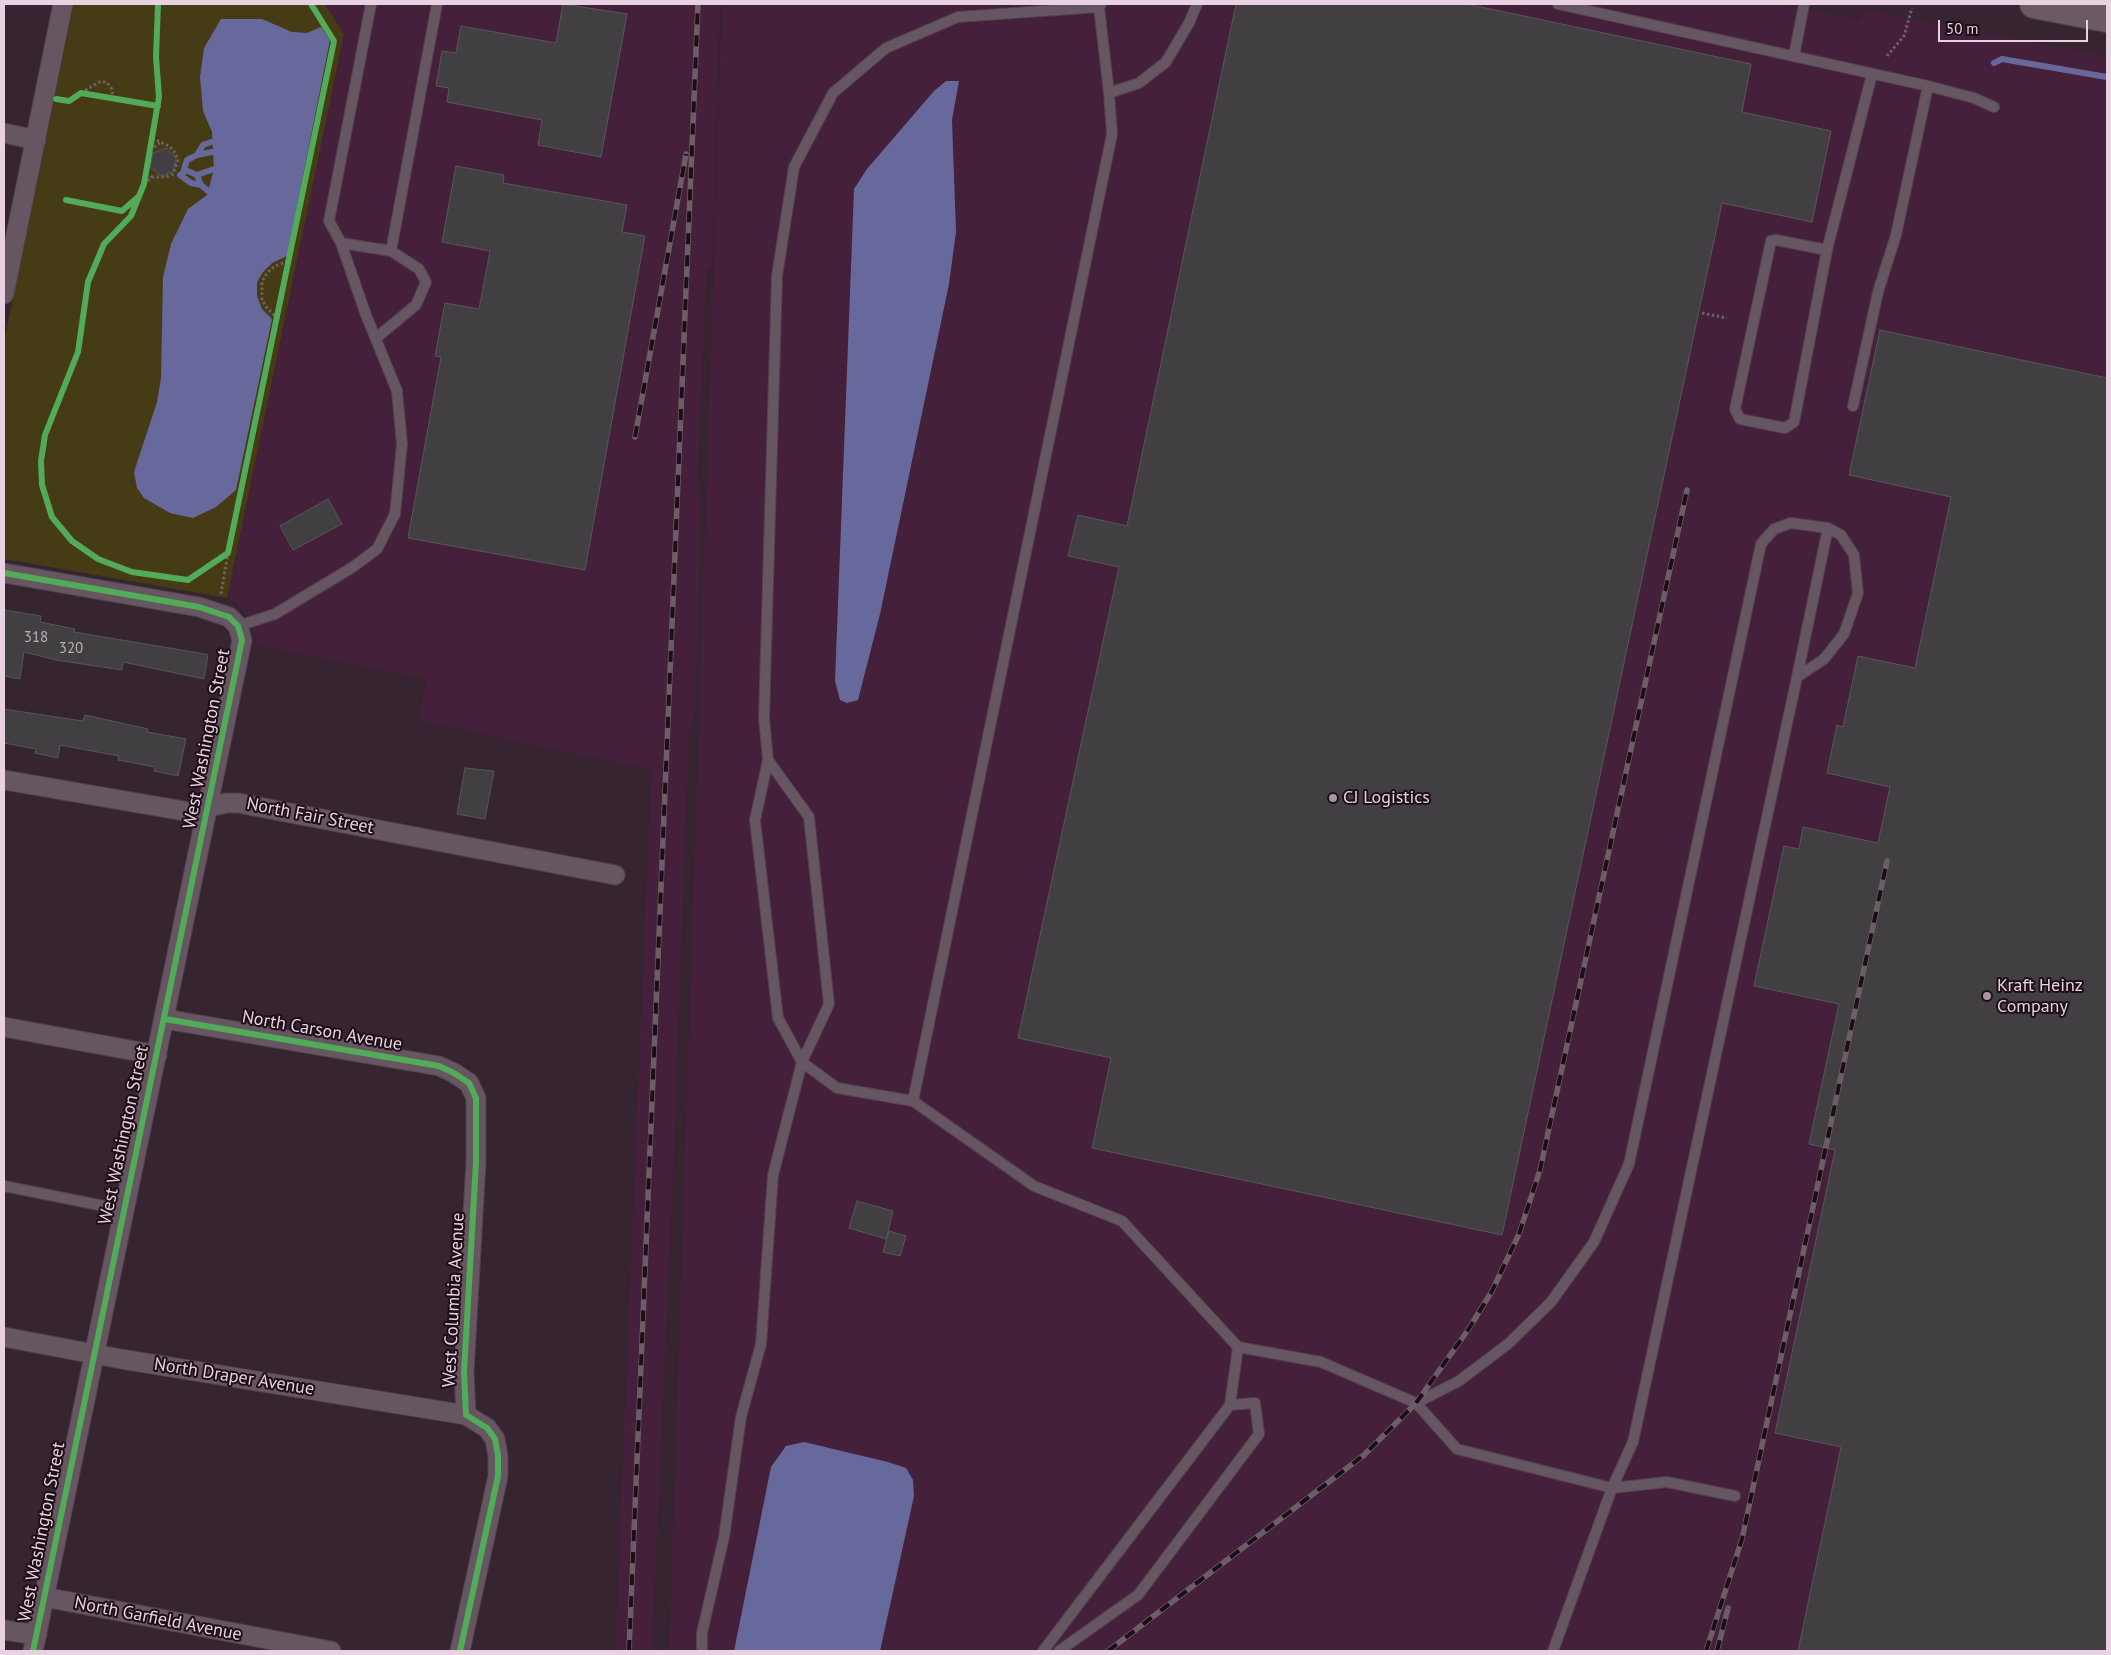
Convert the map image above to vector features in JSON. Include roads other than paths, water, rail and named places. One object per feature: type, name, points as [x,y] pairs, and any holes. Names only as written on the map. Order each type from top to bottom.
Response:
[{"type":"main road","points":[[2034,4],[2107,18]]},
{"type":"street","points":[[4,294],[63,4]]},
{"type":"street","points":[[4,134],[36,140]]},
{"type":"street","points":[[4,573],[199,607],[229,617],[238,626]]},
{"type":"street","name":"West Washington Street","points":[[35,1643],[93,1354],[165,1019],[242,640],[238,626]]},
{"type":"street","name":"North Fair Street","points":[[4,780],[190,812],[226,803],[238,803],[615,875]]},
{"type":"street","name":"North Carson Avenue","points":[[165,1019],[439,1066],[454,1072],[468,1083]]},
{"type":"street","points":[[4,1027],[157,1055]]},
{"type":"street","name":"West Columbia Avenue","points":[[466,1415],[464,1372],[476,1121],[476,1098],[468,1083]]},
{"type":"street","name":"North Draper Avenue","points":[[4,1337],[93,1354],[466,1415]]},
{"type":"street","points":[[460,1651],[498,1476],[498,1456],[495,1439],[487,1428],[466,1415]]},
{"type":"street","name":"North Garfield Avenue","points":[[44,1597],[331,1651]]},
{"type":"street","points":[[4,1630],[35,1643]]},
{"type":"lane","points":[[238,626],[275,614],[353,568],[377,549],[395,514],[402,444],[398,391],[341,244],[329,220],[371,4]]},
{"type":"lane","points":[[391,251],[437,4]]},
{"type":"lane","points":[[1109,93],[1139,83],[1166,62],[1189,23],[1197,4]]},
{"type":"lane","points":[[1558,4],[1928,86],[1974,98],[1994,107]]},
{"type":"lane","points":[[1794,56],[1804,4]]},
{"type":"lane","points":[[914,1102],[1112,134],[1100,5],[958,17],[886,48],[833,93],[794,166],[777,276],[764,718],[768,760],[755,820],[778,1018],[802,1062],[836,1088],[914,1102],[1034,1186],[1122,1221],[1238,1347],[1321,1362],[1416,1403],[1457,1449],[1612,1488],[1667,1482],[1736,1496]]},
{"type":"lane","points":[[1827,250],[1776,240],[1771,241],[1735,410],[1740,419],[1785,428],[1794,422],[1827,250],[1872,74]]},
{"type":"lane","points":[[1853,406],[1878,292],[1896,235],[1928,86]]},
{"type":"lane","points":[[341,244],[391,251],[419,269],[426,282],[416,305],[376,338]]},
{"type":"lane","points":[[1416,1403],[1460,1381],[1508,1344],[1551,1302],[1594,1242],[1629,1164],[1761,544],[1774,530],[1791,523],[1828,528],[1841,535],[1854,555],[1858,593],[1844,634],[1824,659],[1798,677]]},
{"type":"lane","points":[[1553,1651],[1612,1488],[1633,1442],[1798,677],[1828,528]]},
{"type":"lane","points":[[702,1651],[702,1633],[724,1537],[741,1417],[761,1344],[772,1175],[802,1062],[829,1004],[810,817],[768,760]]},
{"type":"lane","points":[[4,1186],[124,1210]]},
{"type":"lane","points":[[1043,1651],[1230,1405],[1238,1347]]},
{"type":"lane","points":[[1059,1651],[1138,1595],[1259,1434],[1255,1403],[1230,1405]]},
{"type":"water","points":[[221,19],[262,19],[292,32],[307,33],[321,27],[330,40],[287,256],[272,263],[257,282],[257,296],[262,309],[272,319],[236,490],[216,507],[193,518],[170,513],[144,498],[137,488],[134,472],[157,402],[161,378],[163,277],[171,244],[188,209],[207,195],[214,169],[212,132],[203,111],[200,77],[204,48]]},
{"type":"water","points":[[946,81],[959,81],[952,120],[956,232],[949,284],[880,614],[858,700],[847,703],[840,700],[835,681],[854,189],[867,169],[934,91]]},
{"type":"water","points":[[804,1442],[906,1468],[913,1480],[914,1496],[880,1651],[734,1651],[771,1467],[786,1446]]},
{"type":"waterway","points":[[1994,63],[2002,59],[2107,77]]},
{"type":"waterway","points":[[197,155],[203,145],[211,142]]},
{"type":"waterway","points":[[182,176],[187,160],[197,155],[212,152]]},
{"type":"waterway","points":[[197,175],[214,169]]},
{"type":"waterway","points":[[185,170],[197,175],[201,185],[208,191]]},
{"type":"waterway","points":[[180,175],[191,183],[201,185]]},
{"type":"railway","points":[[629,1651],[698,4]]},
{"type":"railway","points":[[635,437],[686,154]]},
{"type":"railway","points":[[1108,1651],[1364,1455],[1416,1403],[1468,1330],[1492,1291],[1519,1234],[1540,1170],[1687,490]]},
{"type":"railway","points":[[1706,1651],[1742,1539],[1887,861]]},
{"type":"railway","points":[[1717,1651],[1728,1608]]},
{"type":"place","name":"CJ Logistics","points":[[1333,798]]},
{"type":"place","name":"Kraft Heinz Company","points":[[1987,996]]}]
